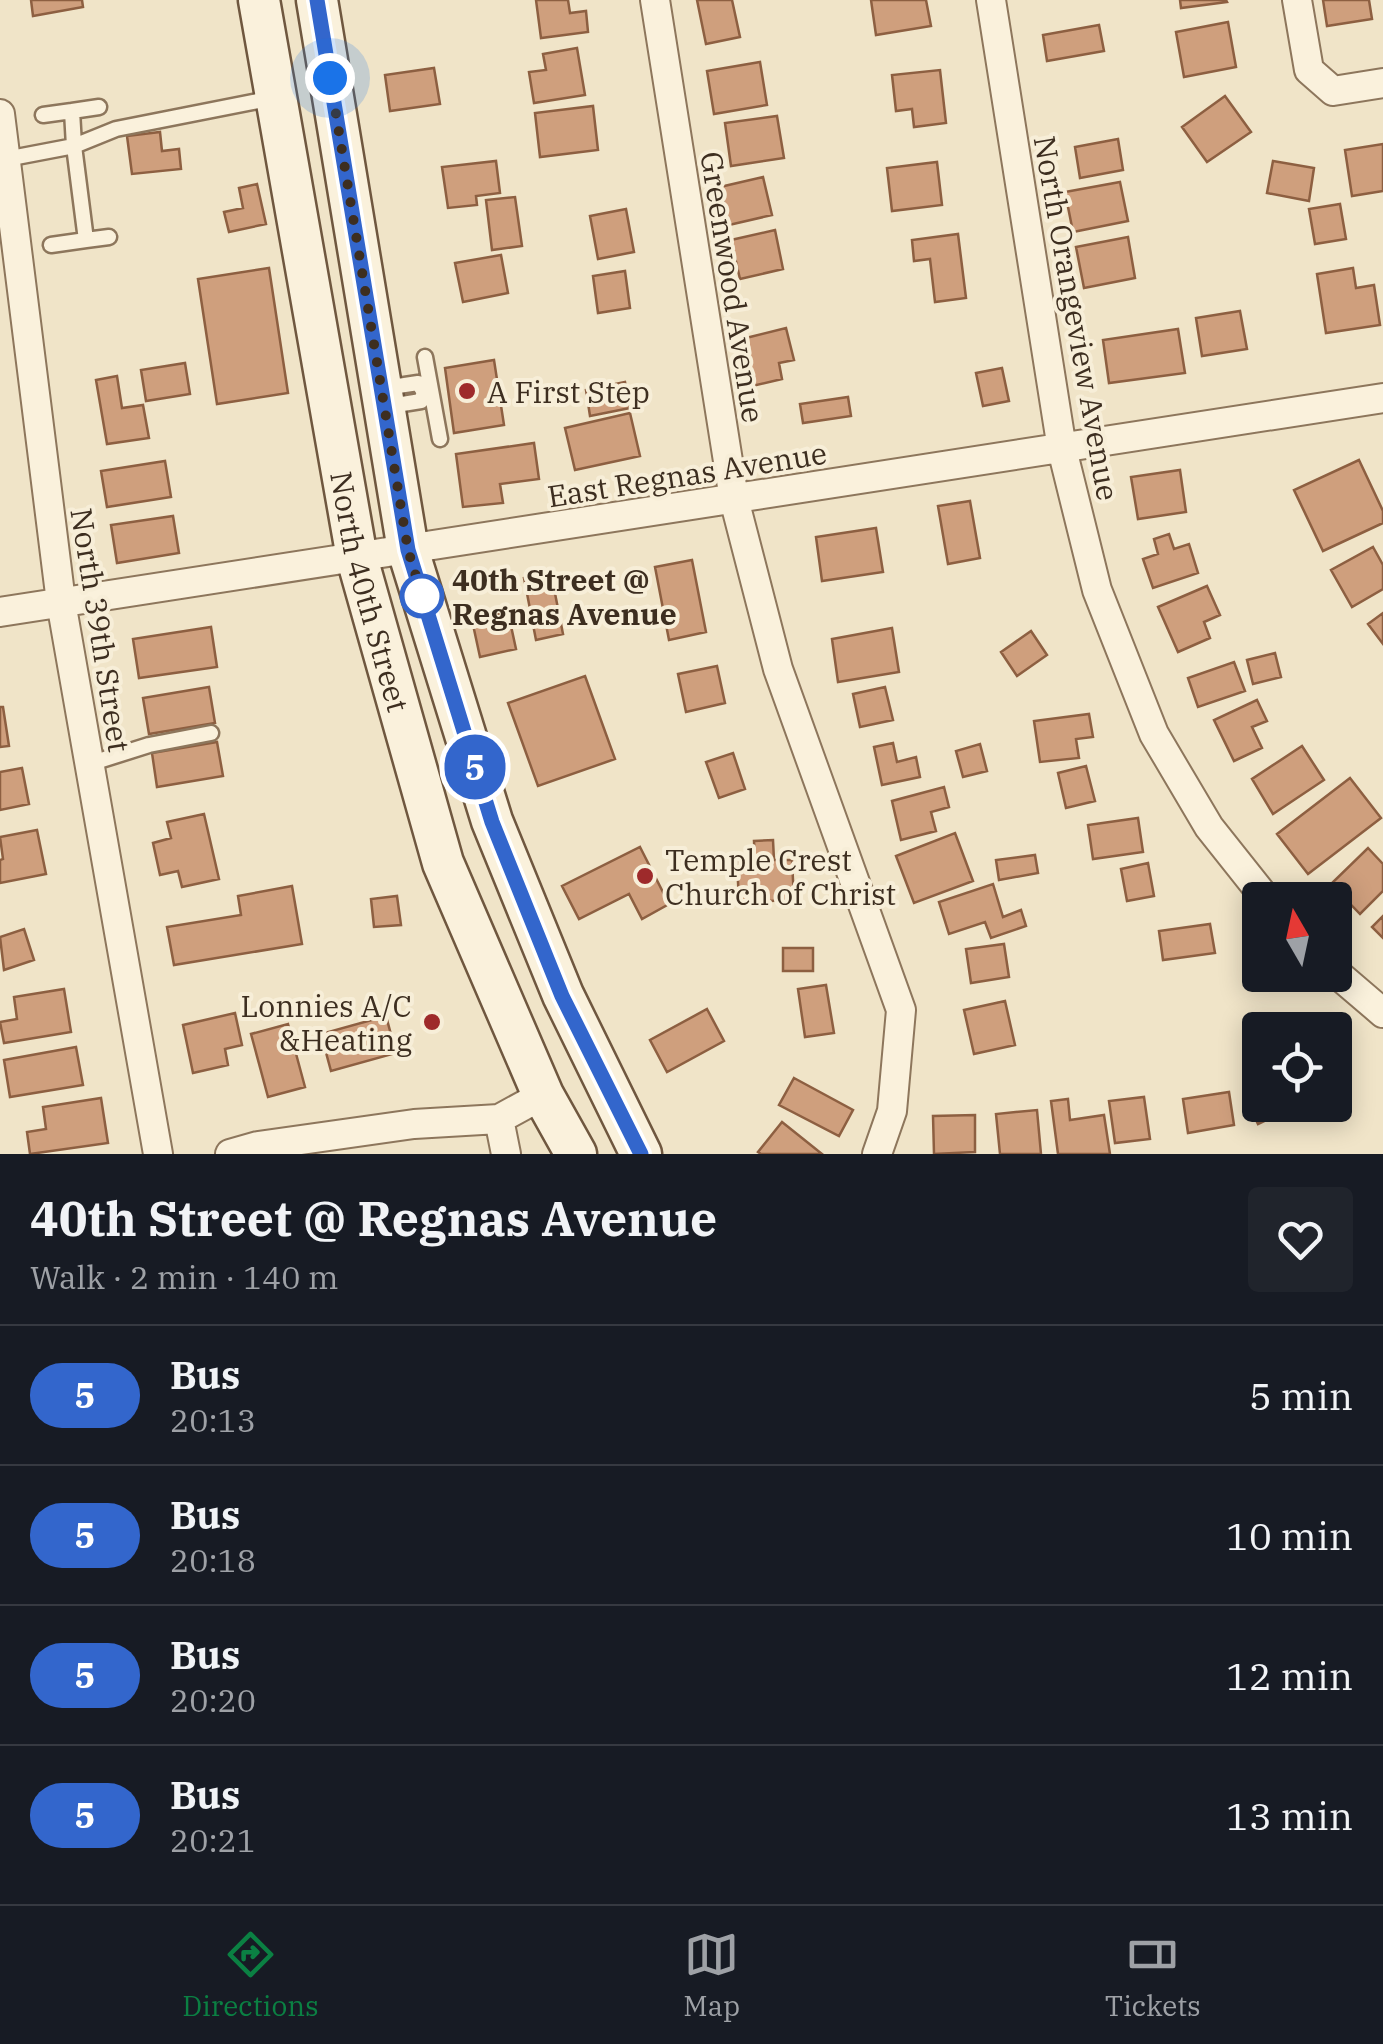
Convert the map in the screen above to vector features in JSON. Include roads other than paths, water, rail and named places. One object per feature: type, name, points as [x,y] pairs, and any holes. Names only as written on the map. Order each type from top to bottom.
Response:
[{"type":"main road","name":"North 40th Street","points":[[259,0],[357,558],[443,862],[543,1095],[576,1154]]},
{"type":"main road","name":"North 40th Street","points":[[316,0],[408,550],[492,822],[562,996],[642,1154]]},
{"type":"street","name":"Greenwood Avenue","points":[[655,0],[734,499],[778,669],[901,1010],[892,1110],[876,1154]]},
{"type":"street","name":"North Orangeview Avenue","points":[[990,0],[1062,450],[1097,590],[1154,734],[1209,826],[1252,882]]},
{"type":"street","points":[[1297,0],[1310,70],[1333,90],[1383,83]]},
{"type":"street","name":"North 39th Street","points":[[0,114],[61,602],[158,1154]]},
{"type":"street","name":"East Regnas Avenue","points":[[0,612],[1379,405]]},
{"type":"street","points":[[1352,987],[1383,1013]]},
{"type":"street","points":[[230,1154],[258,1146],[394,1127],[499,1119],[543,1095]]},
{"type":"street","points":[[499,1119],[506,1154]]},
{"type":"lane","points":[[6,159],[74,146],[116,128],[276,97]]},
{"type":"lane","points":[[42,116],[100,107]]},
{"type":"lane","points":[[72,111],[86,240]]},
{"type":"lane","points":[[50,244],[110,237]]},
{"type":"lane","points":[[424,357],[440,439]]},
{"type":"lane","points":[[382,398],[421,401],[428,392]]},
{"type":"lane","points":[[89,764],[149,744],[211,734]]},
{"type":"place","name":"A First Step","points":[[467,391]]},
{"type":"place","name":"40th Street @ Regnas Avenue","points":[[422,596]]},
{"type":"place","name":"Temple Crest Church of Christ","points":[[645,876]]},
{"type":"place","name":"Lonnies A/C &Heating","points":[[432,1022]]}]
